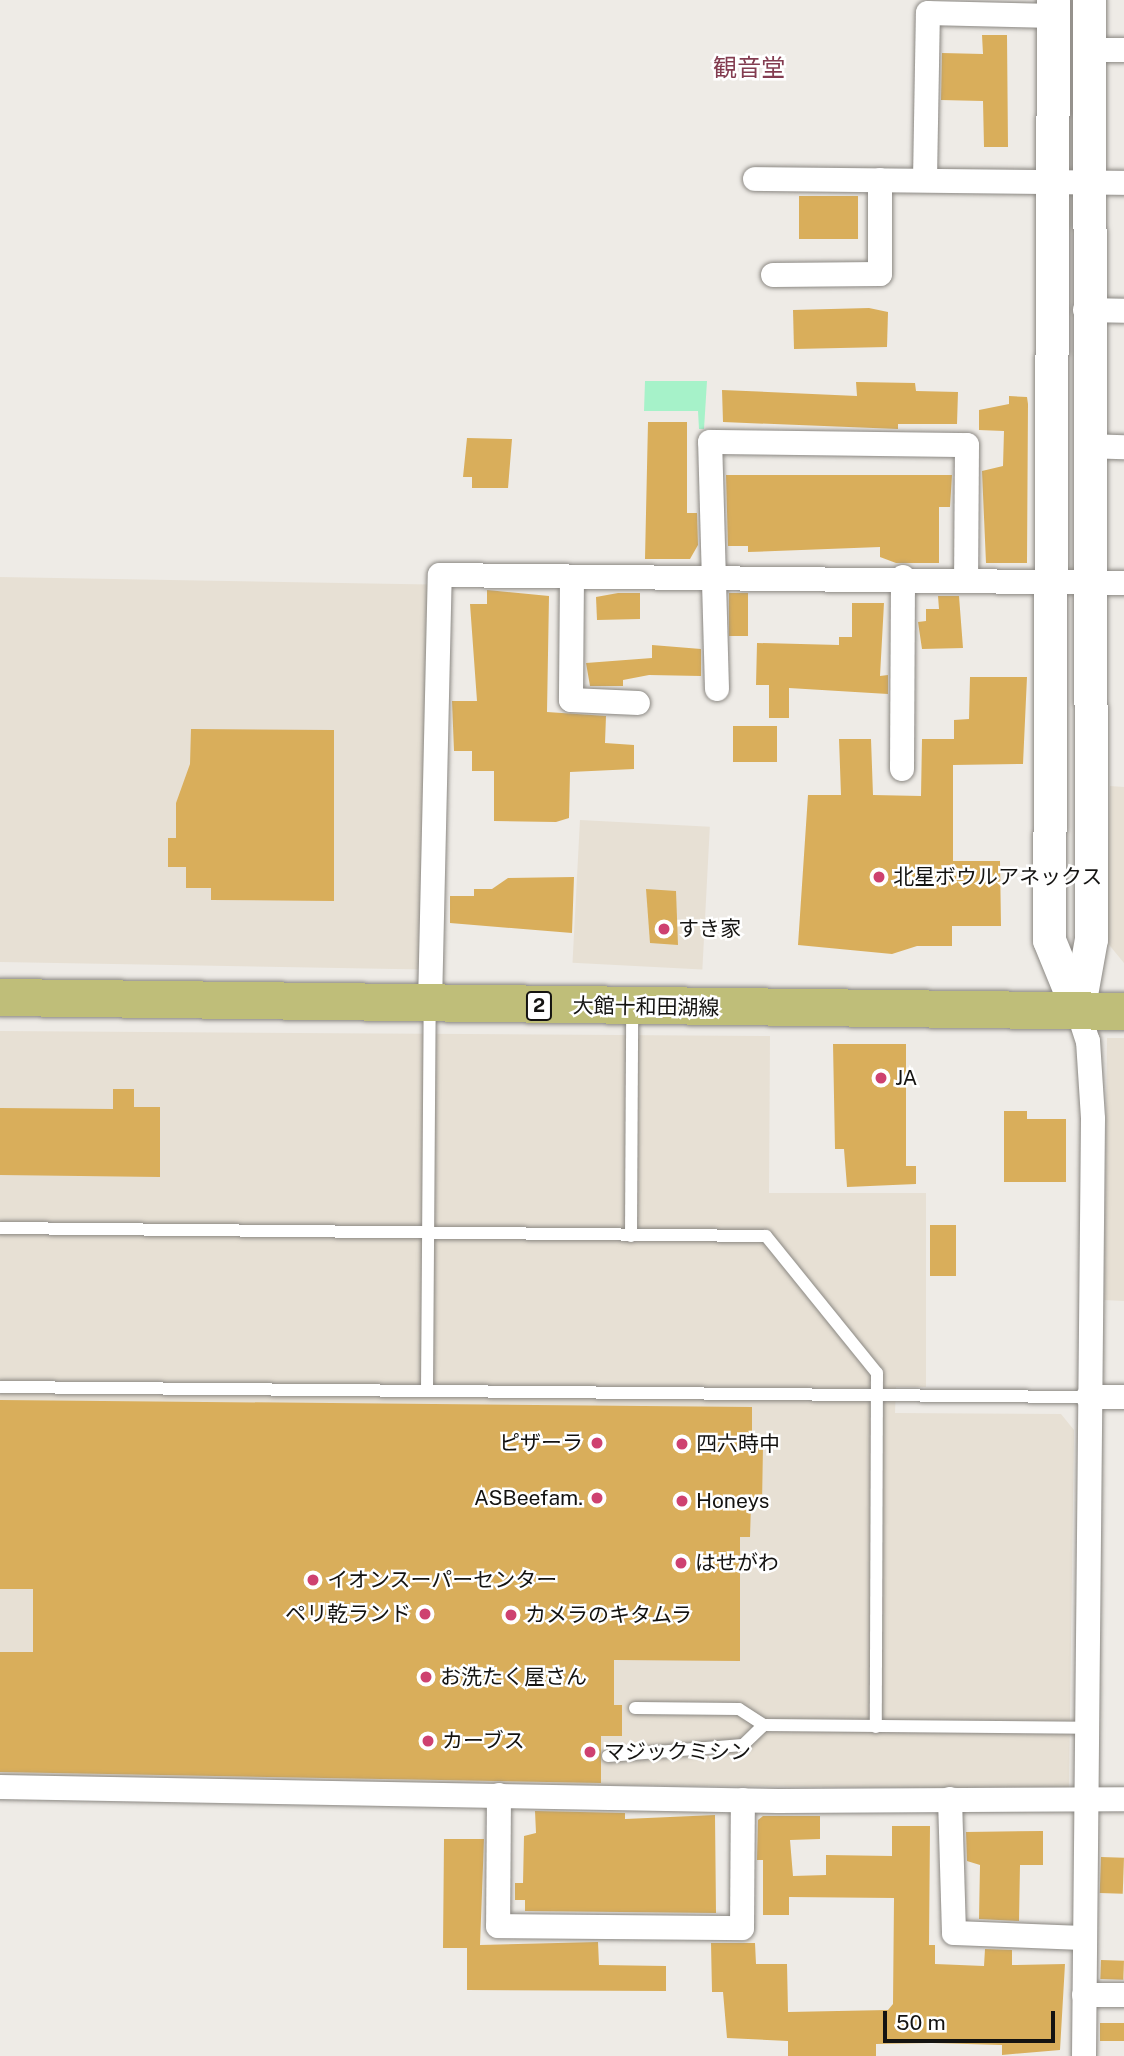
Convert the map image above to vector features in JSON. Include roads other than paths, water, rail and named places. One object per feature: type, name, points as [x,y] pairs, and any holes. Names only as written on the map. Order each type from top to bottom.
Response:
[{"type":"main road","name":"大館十和田湖線","points":[[0,997],[430,1005],[1124,1011]]},
{"type":"street","points":[[1078,1011],[1091,939],[1085,310],[1089,183],[1089,0]]},
{"type":"street","points":[[925,180],[928,13],[1053,8],[1049,940],[1088,1041],[1093,1119],[1088,1397],[1084,2056]]},
{"type":"street","points":[[1089,50],[1124,50]]},
{"type":"street","points":[[755,178],[1124,183]]},
{"type":"street","points":[[774,275],[880,274],[880,180]]},
{"type":"street","points":[[1085,310],[1124,311]]},
{"type":"street","points":[[717,689],[716,577],[710,442],[967,445],[966,580]]},
{"type":"street","points":[[1086,446],[1124,447]]},
{"type":"street","points":[[430,1005],[440,575],[572,578],[903,577],[1124,583]]},
{"type":"street","points":[[902,769],[903,577]]},
{"type":"street","points":[[572,578],[571,700],[638,703]]},
{"type":"street","points":[[1088,1397],[1124,1396]]},
{"type":"street","points":[[0,1787],[743,1800],[1124,1799]]},
{"type":"street","points":[[499,1796],[498,1926],[742,1928],[743,1800]]},
{"type":"street","points":[[950,1799],[954,1933],[1084,1938]]},
{"type":"street","points":[[1084,1995],[1124,1995]]},
{"type":"lane","points":[[427,1391],[430,1005]]},
{"type":"lane","points":[[631,1236],[632,1007]]},
{"type":"lane","points":[[0,1228],[766,1236],[875,1369],[878,1394],[876,1727]]},
{"type":"lane","points":[[0,1387],[1088,1397]]},
{"type":"lane","points":[[635,1708],[739,1709],[764,1725],[1086,1728]]},
{"type":"lane","points":[[608,1756],[743,1745],[764,1725]]},
{"type":"place","name":"北星ボウルアネックス","points":[[879,877]]},
{"type":"place","name":"すき家","points":[[664,929]]},
{"type":"place","name":"JA","points":[[881,1078]]},
{"type":"place","name":"ピザーラ","points":[[597,1443]]},
{"type":"place","name":"四六時中","points":[[682,1444]]},
{"type":"place","name":"ASBeefam.","points":[[597,1498]]},
{"type":"place","name":"Honeys","points":[[682,1501]]},
{"type":"place","name":"はせがわ","points":[[681,1563]]},
{"type":"place","name":"イオンスーパーセンター","points":[[313,1580]]},
{"type":"place","name":"ペリ乾ランド","points":[[425,1614]]},
{"type":"place","name":"カメラのキタムラ","points":[[511,1615]]},
{"type":"place","name":"お洗たく屋さん","points":[[426,1677]]},
{"type":"place","name":"カーブス","points":[[428,1741]]},
{"type":"place","name":"マジックミシン","points":[[590,1752]]},
{"type":"district","name":"観音堂","points":[[749,68]]}]
